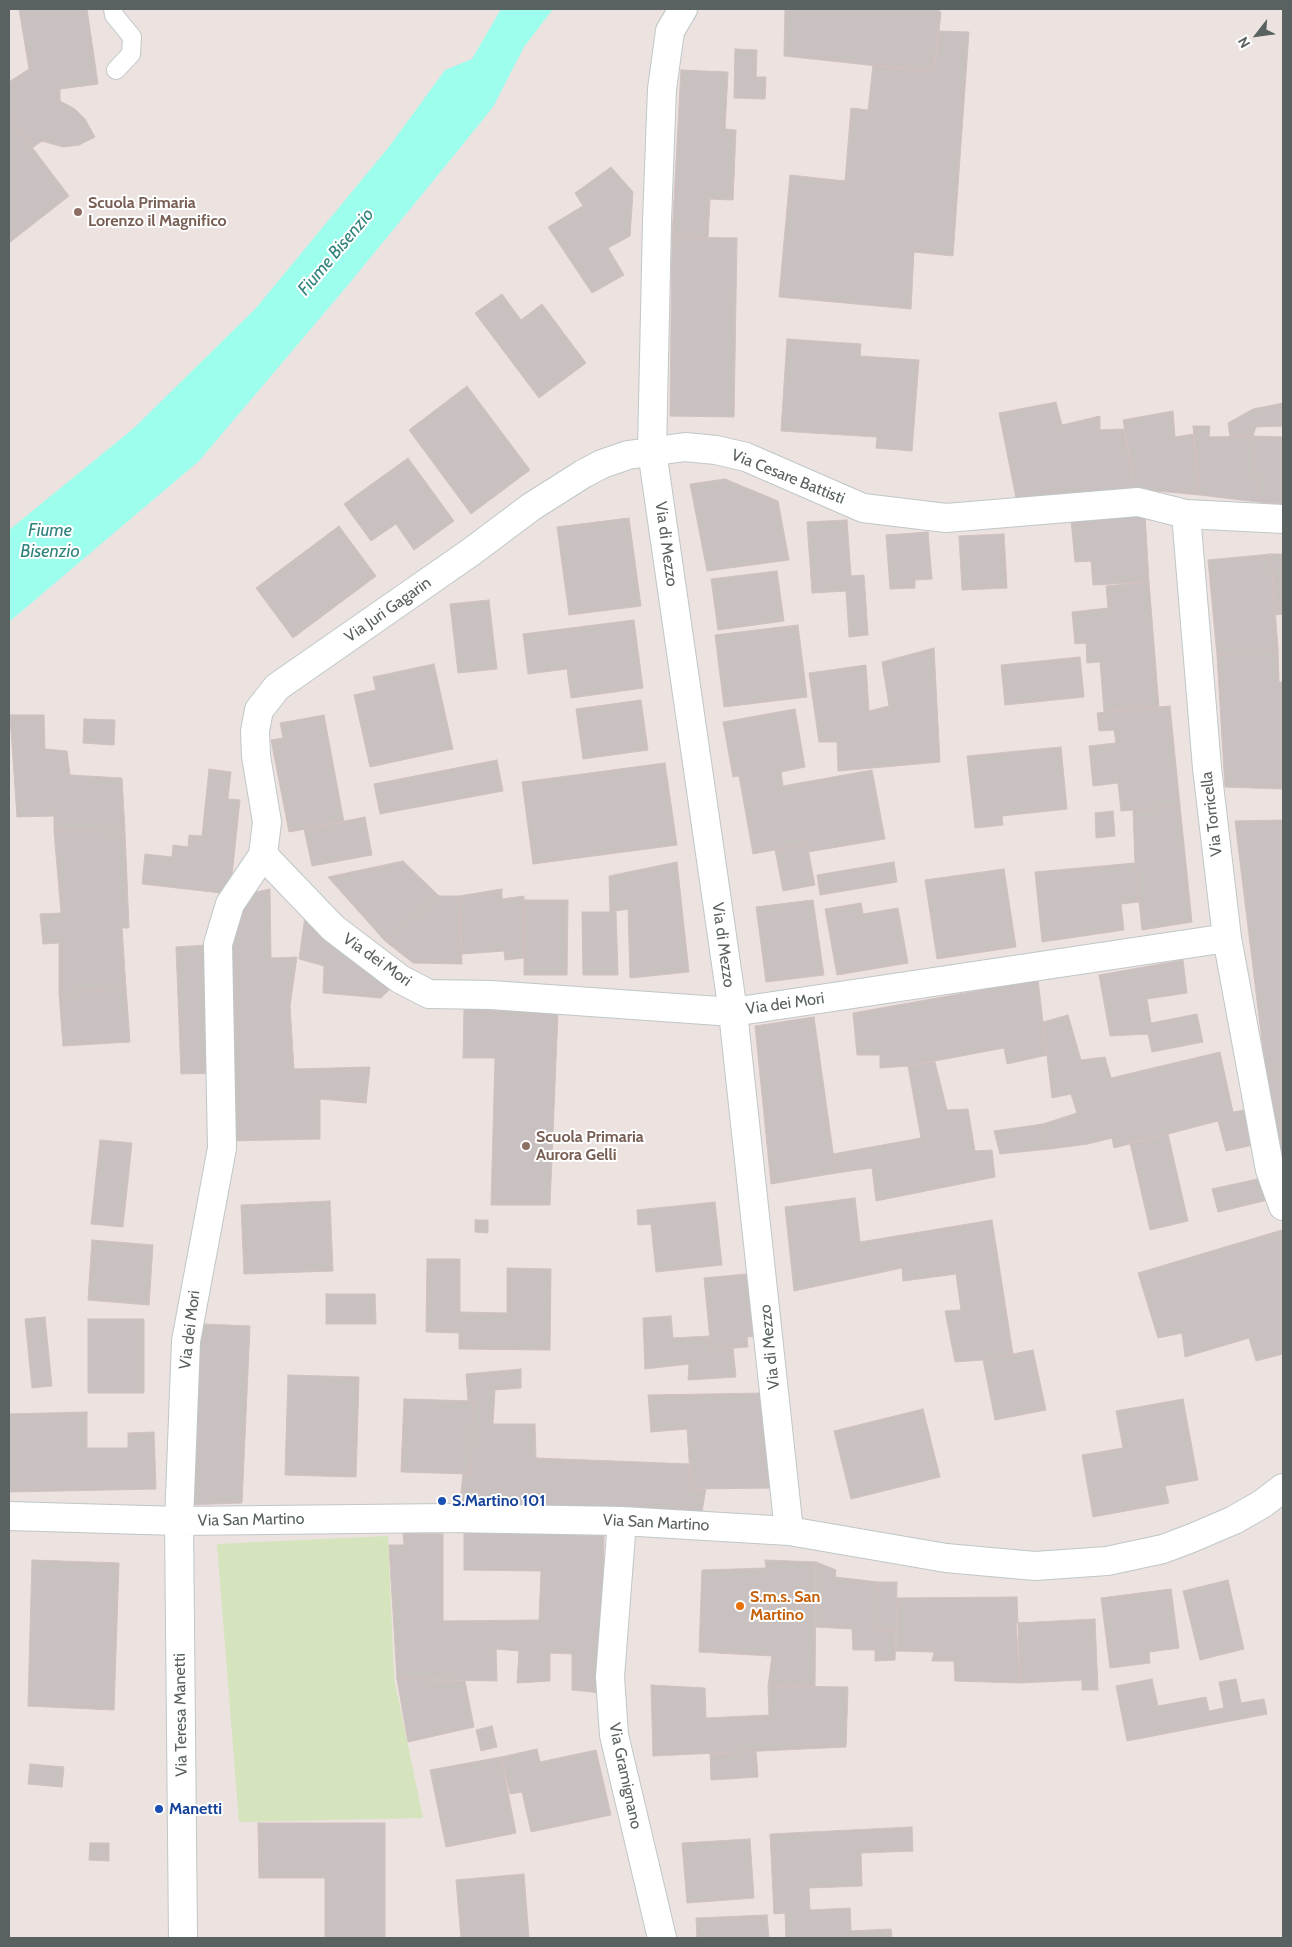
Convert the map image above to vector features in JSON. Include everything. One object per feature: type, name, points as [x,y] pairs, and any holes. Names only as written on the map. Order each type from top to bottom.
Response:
[{"type":"street","points":[[652,451],[662,89],[670,31],[683,9]]},
{"type":"street","name":"Via Cesare Battisti","points":[[652,451],[685,448],[716,450],[746,458],[863,508],[946,518],[1138,502],[1186,514]]},
{"type":"street","name":"Via Juri Gagarin","points":[[263,855],[267,822],[256,756],[255,731],[259,710],[277,687],[566,484],[602,464],[628,455],[652,451]]},
{"type":"street","name":"Via di Mezzo","points":[[652,451],[733,1012],[790,1531]]},
{"type":"street","points":[[1186,514],[1283,519]]},
{"type":"street","name":"Via Torricella","points":[[1186,514],[1207,768],[1227,938],[1270,1170],[1283,1206]]},
{"type":"street","name":"Via dei Mori","points":[[179,1521],[186,1341],[222,1148],[218,944],[230,904],[263,855],[333,928],[400,979],[429,994],[491,995],[733,1012],[1227,938]]},
{"type":"street","name":"Via San Martino","points":[[9,1516],[179,1521],[447,1518],[622,1521],[790,1531],[904,1551],[983,1562],[1035,1566],[1083,1564],[1134,1556],[1192,1538],[1234,1520],[1262,1504],[1283,1488]]},
{"type":"street","name":"Via Teresa Manetti","points":[[179,1521],[184,1938]]},
{"type":"street","name":"Via Gramignano","points":[[622,1521],[610,1678],[614,1734],[662,1938]]},
{"type":"lane","points":[[113,9],[114,16],[132,37],[132,54],[116,70]]},
{"type":"shaded area","points":[[388,1536],[394,1678],[423,1818],[239,1822],[217,1544]]},
{"type":"water","name":"Fiume Bisenzio","points":[[501,9],[553,9],[524,47],[493,107],[348,285],[199,461],[9,622],[9,530],[134,428],[256,308],[388,148],[445,70],[472,59]]},
{"type":"building","points":[[19,9],[87,9],[98,84],[60,89],[60,101],[75,109],[85,119],[95,137],[79,145],[63,147],[42,141],[32,148],[9,117],[9,82],[29,69]]},
{"type":"building","points":[[785,9],[938,9],[941,13],[934,72],[784,56]]},
{"type":"building","points":[[938,31],[969,32],[953,256],[914,252],[911,309],[779,297],[790,175],[845,181],[851,108],[868,110],[873,65],[934,72]]},
{"type":"building","points":[[735,49],[757,50],[756,77],[766,77],[765,99],[734,98]]},
{"type":"building","points":[[681,70],[728,72],[725,129],[736,130],[733,200],[710,199],[708,238],[672,237]]},
{"type":"building","points":[[9,117],[69,196],[9,243]]},
{"type":"building","points":[[611,167],[633,192],[630,236],[608,248],[624,275],[592,293],[548,227],[583,206],[575,193]]},
{"type":"building","points":[[672,237],[737,238],[734,417],[670,416]]},
{"type":"building","points":[[502,294],[521,320],[542,304],[586,363],[539,398],[475,313]]},
{"type":"building","points":[[787,339],[861,344],[860,356],[919,360],[912,451],[876,448],[877,437],[781,431]]},
{"type":"building","points":[[467,386],[530,470],[471,514],[409,430]]},
{"type":"building","points":[[1056,402],[1062,425],[1100,416],[1100,430],[1124,429],[1135,489],[1016,498],[999,413]]},
{"type":"building","points":[[1283,403],[1283,426],[1256,427],[1253,436],[1230,437],[1228,423],[1253,409]]},
{"type":"building","points":[[1173,411],[1175,437],[1193,434],[1200,495],[1135,489],[1123,420]]},
{"type":"building","points":[[1193,426],[1210,426],[1209,437],[1253,436],[1258,502],[1200,495]]},
{"type":"building","points":[[1253,436],[1283,437],[1283,504],[1258,502]]},
{"type":"building","points":[[408,458],[454,521],[414,550],[396,524],[371,541],[344,504]]},
{"type":"building","points":[[725,479],[778,501],[789,560],[707,571],[690,484]]},
{"type":"building","points":[[1145,514],[1149,582],[1093,585],[1091,561],[1075,562],[1071,520]]},
{"type":"building","points":[[629,518],[641,606],[569,615],[557,527]]},
{"type":"building","points":[[847,520],[851,576],[864,575],[868,635],[849,637],[846,591],[812,593],[807,522]]},
{"type":"building","points":[[339,526],[376,576],[293,638],[256,588]]},
{"type":"building","points":[[928,532],[932,579],[915,580],[915,588],[890,589],[886,535]]},
{"type":"building","points":[[1004,534],[1007,588],[962,590],[959,536]]},
{"type":"building","points":[[1271,554],[1283,554],[1283,614],[1275,615]]},
{"type":"building","points":[[1271,554],[1278,649],[1217,655],[1208,560]]},
{"type":"building","points":[[777,571],[784,621],[718,630],[711,579]]},
{"type":"building","points":[[1149,582],[1159,707],[1104,712],[1100,662],[1087,663],[1086,643],[1075,644],[1072,612],[1108,608],[1106,586]]},
{"type":"building","points":[[489,600],[497,669],[458,673],[450,604]]},
{"type":"building","points":[[634,620],[643,688],[571,698],[567,669],[528,674],[523,634]]},
{"type":"building","points":[[798,625],[807,697],[724,707],[715,635]]},
{"type":"building","points":[[934,648],[940,762],[838,771],[837,742],[819,742],[809,673],[866,665],[869,711],[889,706],[882,662]]},
{"type":"building","points":[[1278,649],[1279,682],[1283,682],[1283,789],[1225,787],[1217,655]]},
{"type":"building","points":[[1080,657],[1084,697],[1005,705],[1001,665]]},
{"type":"building","points":[[434,664],[453,749],[370,767],[354,695],[376,690],[373,677]]},
{"type":"building","points":[[641,700],[648,750],[583,759],[576,709]]},
{"type":"building","points":[[1170,706],[1180,806],[1121,811],[1118,783],[1093,786],[1089,746],[1116,743],[1114,730],[1099,731],[1097,713]]},
{"type":"building","points":[[795,709],[805,767],[781,772],[783,786],[872,770],[885,839],[808,852],[807,844],[753,854],[739,776],[733,777],[723,722]]},
{"type":"building","points":[[10,715],[44,715],[45,749],[67,751],[70,775],[122,778],[125,832],[54,831],[54,816],[17,817]]},
{"type":"building","points":[[324,715],[344,822],[289,832],[271,740],[283,738],[280,723]]},
{"type":"building","points":[[84,719],[115,720],[114,745],[83,743]]},
{"type":"building","points":[[1061,747],[1067,809],[1002,816],[1003,825],[975,828],[967,756]]},
{"type":"building","points":[[497,760],[503,791],[380,814],[374,784]]},
{"type":"building","points":[[665,763],[677,845],[533,864],[522,782]]},
{"type":"building","points":[[209,769],[231,772],[228,799],[240,800],[230,894],[142,884],[145,854],[172,857],[173,845],[188,847],[189,835],[202,836]]},
{"type":"building","points":[[1180,806],[1192,922],[1142,930],[1135,863],[1133,810]]},
{"type":"building","points":[[1113,811],[1115,836],[1096,838],[1095,813]]},
{"type":"building","points":[[365,817],[372,855],[312,866],[304,829]]},
{"type":"building","points":[[1283,820],[1283,1071],[1266,1074],[1235,821]]},
{"type":"building","points":[[54,831],[125,832],[129,928],[122,928],[126,988],[59,993],[59,943],[43,944],[40,914],[61,913]]},
{"type":"building","points":[[807,844],[815,885],[783,891],[775,850]]},
{"type":"building","points":[[403,861],[439,896],[385,941],[328,877]]},
{"type":"building","points":[[677,862],[689,972],[630,978],[628,909],[610,912],[609,876]]},
{"type":"building","points":[[894,862],[897,882],[820,895],[817,875]]},
{"type":"building","points":[[1135,863],[1139,902],[1121,904],[1124,930],[1042,942],[1035,872]]},
{"type":"building","points":[[1004,869],[1016,947],[937,959],[925,880]]},
{"type":"building","points":[[270,889],[271,958],[297,957],[290,1006],[294,1069],[370,1067],[366,1103],[320,1099],[320,1139],[227,1141],[227,932],[247,894]]},
{"type":"building","points":[[502,889],[502,899],[524,896],[524,958],[505,960],[504,951],[462,954],[459,896]]},
{"type":"building","points":[[439,896],[459,896],[462,964],[413,963],[385,941]]},
{"type":"building","points":[[524,900],[568,900],[567,975],[524,975]]},
{"type":"building","points":[[813,900],[824,975],[766,982],[756,907]]},
{"type":"building","points":[[861,903],[863,914],[898,908],[908,963],[837,975],[825,909]]},
{"type":"building","points":[[582,912],[616,912],[618,975],[583,975]]},
{"type":"building","points":[[305,916],[390,989],[381,998],[323,993],[324,966],[299,959]]},
{"type":"building","points":[[207,945],[213,1073],[181,1074],[176,947]]},
{"type":"building","points":[[1183,960],[1187,993],[1147,999],[1151,1023],[1197,1014],[1203,1042],[1152,1052],[1148,1034],[1110,1036],[1099,975]]},
{"type":"building","points":[[1038,980],[1047,1055],[1007,1064],[1004,1048],[908,1066],[880,1068],[880,1055],[857,1055],[853,1013]]},
{"type":"building","points":[[126,988],[130,1042],[63,1046],[59,993]]},
{"type":"building","points":[[464,1009],[558,1012],[550,1205],[491,1205],[495,1058],[463,1058]]},
{"type":"building","points":[[1068,1015],[1081,1060],[1105,1057],[1111,1078],[1220,1052],[1233,1112],[1250,1109],[1258,1144],[1226,1151],[1218,1121],[1114,1148],[1112,1138],[1088,1144],[1050,1149],[1043,1124],[1077,1113],[1071,1094],[1052,1098],[1043,1022]]},
{"type":"building","points":[[814,1017],[836,1173],[771,1184],[755,1026]]},
{"type":"building","points":[[935,1062],[947,1110],[968,1109],[975,1151],[992,1150],[995,1177],[876,1201],[872,1168],[836,1173],[833,1154],[921,1138],[908,1066]]},
{"type":"building","points":[[1283,1071],[1283,1174],[1266,1074]]},
{"type":"building","points":[[1043,1124],[1050,1149],[1000,1154],[994,1131]]},
{"type":"building","points":[[1168,1134],[1188,1221],[1150,1230],[1130,1143]]},
{"type":"building","points":[[100,1140],[132,1143],[123,1227],[91,1224]]},
{"type":"building","points":[[1262,1178],[1268,1200],[1218,1212],[1212,1189]]},
{"type":"building","points":[[855,1198],[860,1242],[992,1220],[1013,1354],[983,1360],[955,1362],[945,1311],[961,1310],[956,1274],[903,1281],[902,1268],[794,1291],[785,1207]]},
{"type":"building","points":[[330,1201],[333,1271],[244,1274],[241,1205]]},
{"type":"building","points":[[715,1202],[722,1265],[656,1272],[651,1224],[638,1225],[637,1210]]},
{"type":"building","points":[[475,1220],[488,1220],[488,1233],[475,1232]]},
{"type":"building","points":[[1282,1230],[1283,1354],[1256,1361],[1249,1338],[1185,1357],[1182,1333],[1158,1338],[1138,1273]]},
{"type":"building","points":[[92,1240],[153,1245],[149,1305],[88,1300]]},
{"type":"building","points":[[427,1259],[460,1259],[460,1312],[507,1313],[507,1268],[551,1269],[550,1350],[459,1349],[459,1333],[426,1332]]},
{"type":"building","points":[[757,1273],[764,1335],[747,1337],[748,1347],[711,1350],[704,1278]]},
{"type":"building","points":[[326,1294],[375,1294],[376,1324],[326,1324]]},
{"type":"building","points":[[671,1316],[673,1338],[710,1336],[711,1350],[733,1348],[736,1377],[688,1380],[689,1364],[645,1369],[643,1318]]},
{"type":"building","points":[[45,1317],[52,1386],[32,1388],[25,1319]]},
{"type":"building","points":[[88,1319],[144,1319],[144,1393],[88,1393]]},
{"type":"building","points":[[203,1324],[250,1326],[242,1503],[184,1505],[185,1451]]},
{"type":"building","points":[[1033,1350],[1046,1410],[995,1420],[983,1360]]},
{"type":"building","points":[[521,1369],[521,1388],[495,1390],[493,1424],[535,1424],[536,1458],[690,1464],[691,1489],[706,1488],[702,1512],[460,1502],[463,1474],[471,1474],[473,1401],[468,1401],[466,1374]]},
{"type":"building","points":[[288,1375],[359,1377],[356,1477],[285,1475]]},
{"type":"building","points":[[766,1393],[772,1488],[691,1489],[687,1429],[651,1432],[648,1395]]},
{"type":"building","points":[[404,1399],[473,1401],[471,1474],[401,1472]]},
{"type":"building","points":[[1183,1399],[1198,1480],[1165,1486],[1169,1503],[1093,1517],[1082,1455],[1123,1448],[1116,1411]]},
{"type":"building","points":[[923,1409],[940,1477],[851,1499],[834,1431]]},
{"type":"building","points":[[87,1412],[87,1448],[128,1448],[128,1433],[154,1432],[156,1489],[9,1492],[9,1414]]},
{"type":"building","points":[[464,1531],[604,1536],[601,1693],[572,1690],[572,1654],[550,1653],[550,1681],[517,1683],[519,1651],[496,1649],[497,1681],[397,1679],[389,1545],[404,1545],[403,1533],[443,1534],[443,1621],[539,1620],[541,1571],[464,1570]]},
{"type":"building","points":[[32,1560],[119,1563],[114,1710],[28,1706]]},
{"type":"building","points":[[765,1560],[816,1562],[815,1686],[768,1686],[772,1656],[699,1652],[702,1570],[766,1568]]},
{"type":"building","points":[[816,1562],[836,1570],[835,1577],[878,1582],[877,1630],[896,1630],[895,1660],[875,1661],[875,1650],[853,1650],[852,1629],[816,1627]]},
{"type":"building","points":[[1228,1580],[1244,1649],[1200,1660],[1183,1591]]},
{"type":"building","points":[[878,1582],[897,1582],[896,1630],[877,1630]]},
{"type":"building","points":[[1171,1589],[1179,1648],[1149,1652],[1150,1663],[1110,1668],[1101,1598]]},
{"type":"building","points":[[1017,1597],[1020,1683],[955,1681],[954,1661],[932,1661],[934,1652],[896,1651],[897,1598]]},
{"type":"building","points":[[1095,1619],[1098,1690],[1082,1690],[1082,1680],[1020,1683],[1016,1623]]},
{"type":"building","points":[[397,1679],[465,1681],[474,1727],[408,1742]]},
{"type":"building","points":[[1152,1679],[1158,1706],[1206,1697],[1209,1711],[1224,1708],[1219,1682],[1236,1679],[1241,1703],[1264,1699],[1267,1714],[1127,1741],[1116,1686]]},
{"type":"building","points":[[651,1685],[705,1688],[706,1718],[769,1715],[768,1686],[848,1687],[846,1747],[653,1756]]},
{"type":"building","points":[[492,1726],[497,1747],[481,1751],[476,1730]]},
{"type":"building","points":[[537,1749],[540,1762],[596,1750],[611,1815],[531,1832],[522,1792],[510,1794],[501,1757]]},
{"type":"building","points":[[756,1751],[758,1777],[711,1780],[710,1754]]},
{"type":"building","points":[[501,1757],[516,1833],[446,1847],[430,1770]]},
{"type":"building","points":[[30,1764],[64,1767],[62,1787],[28,1784]]},
{"type":"building","points":[[258,1823],[385,1823],[385,1938],[325,1938],[325,1878],[259,1878]]},
{"type":"building","points":[[912,1827],[913,1851],[861,1853],[862,1886],[809,1888],[810,1910],[850,1908],[851,1931],[891,1929],[892,1938],[786,1938],[785,1913],[774,1914],[770,1834]]},
{"type":"building","points":[[750,1839],[754,1898],[687,1903],[682,1843]]},
{"type":"building","points":[[90,1843],[109,1843],[109,1861],[89,1860]]},
{"type":"building","points":[[524,1874],[529,1938],[461,1938],[456,1880]]},
{"type":"building","points":[[767,1915],[769,1938],[697,1938],[696,1918]]},
{"type":"place","name":"Scuola Primaria Lorenzo il Magnifico","points":[[78,212]]},
{"type":"place","name":"Scuola Primaria Aurora Gelli","points":[[526,1146]]},
{"type":"place","name":"S.Martino 101","points":[[442,1501]]},
{"type":"place","name":"S.m.s. San Martino","points":[[740,1606]]},
{"type":"place","name":"Manetti","points":[[159,1809]]}]
